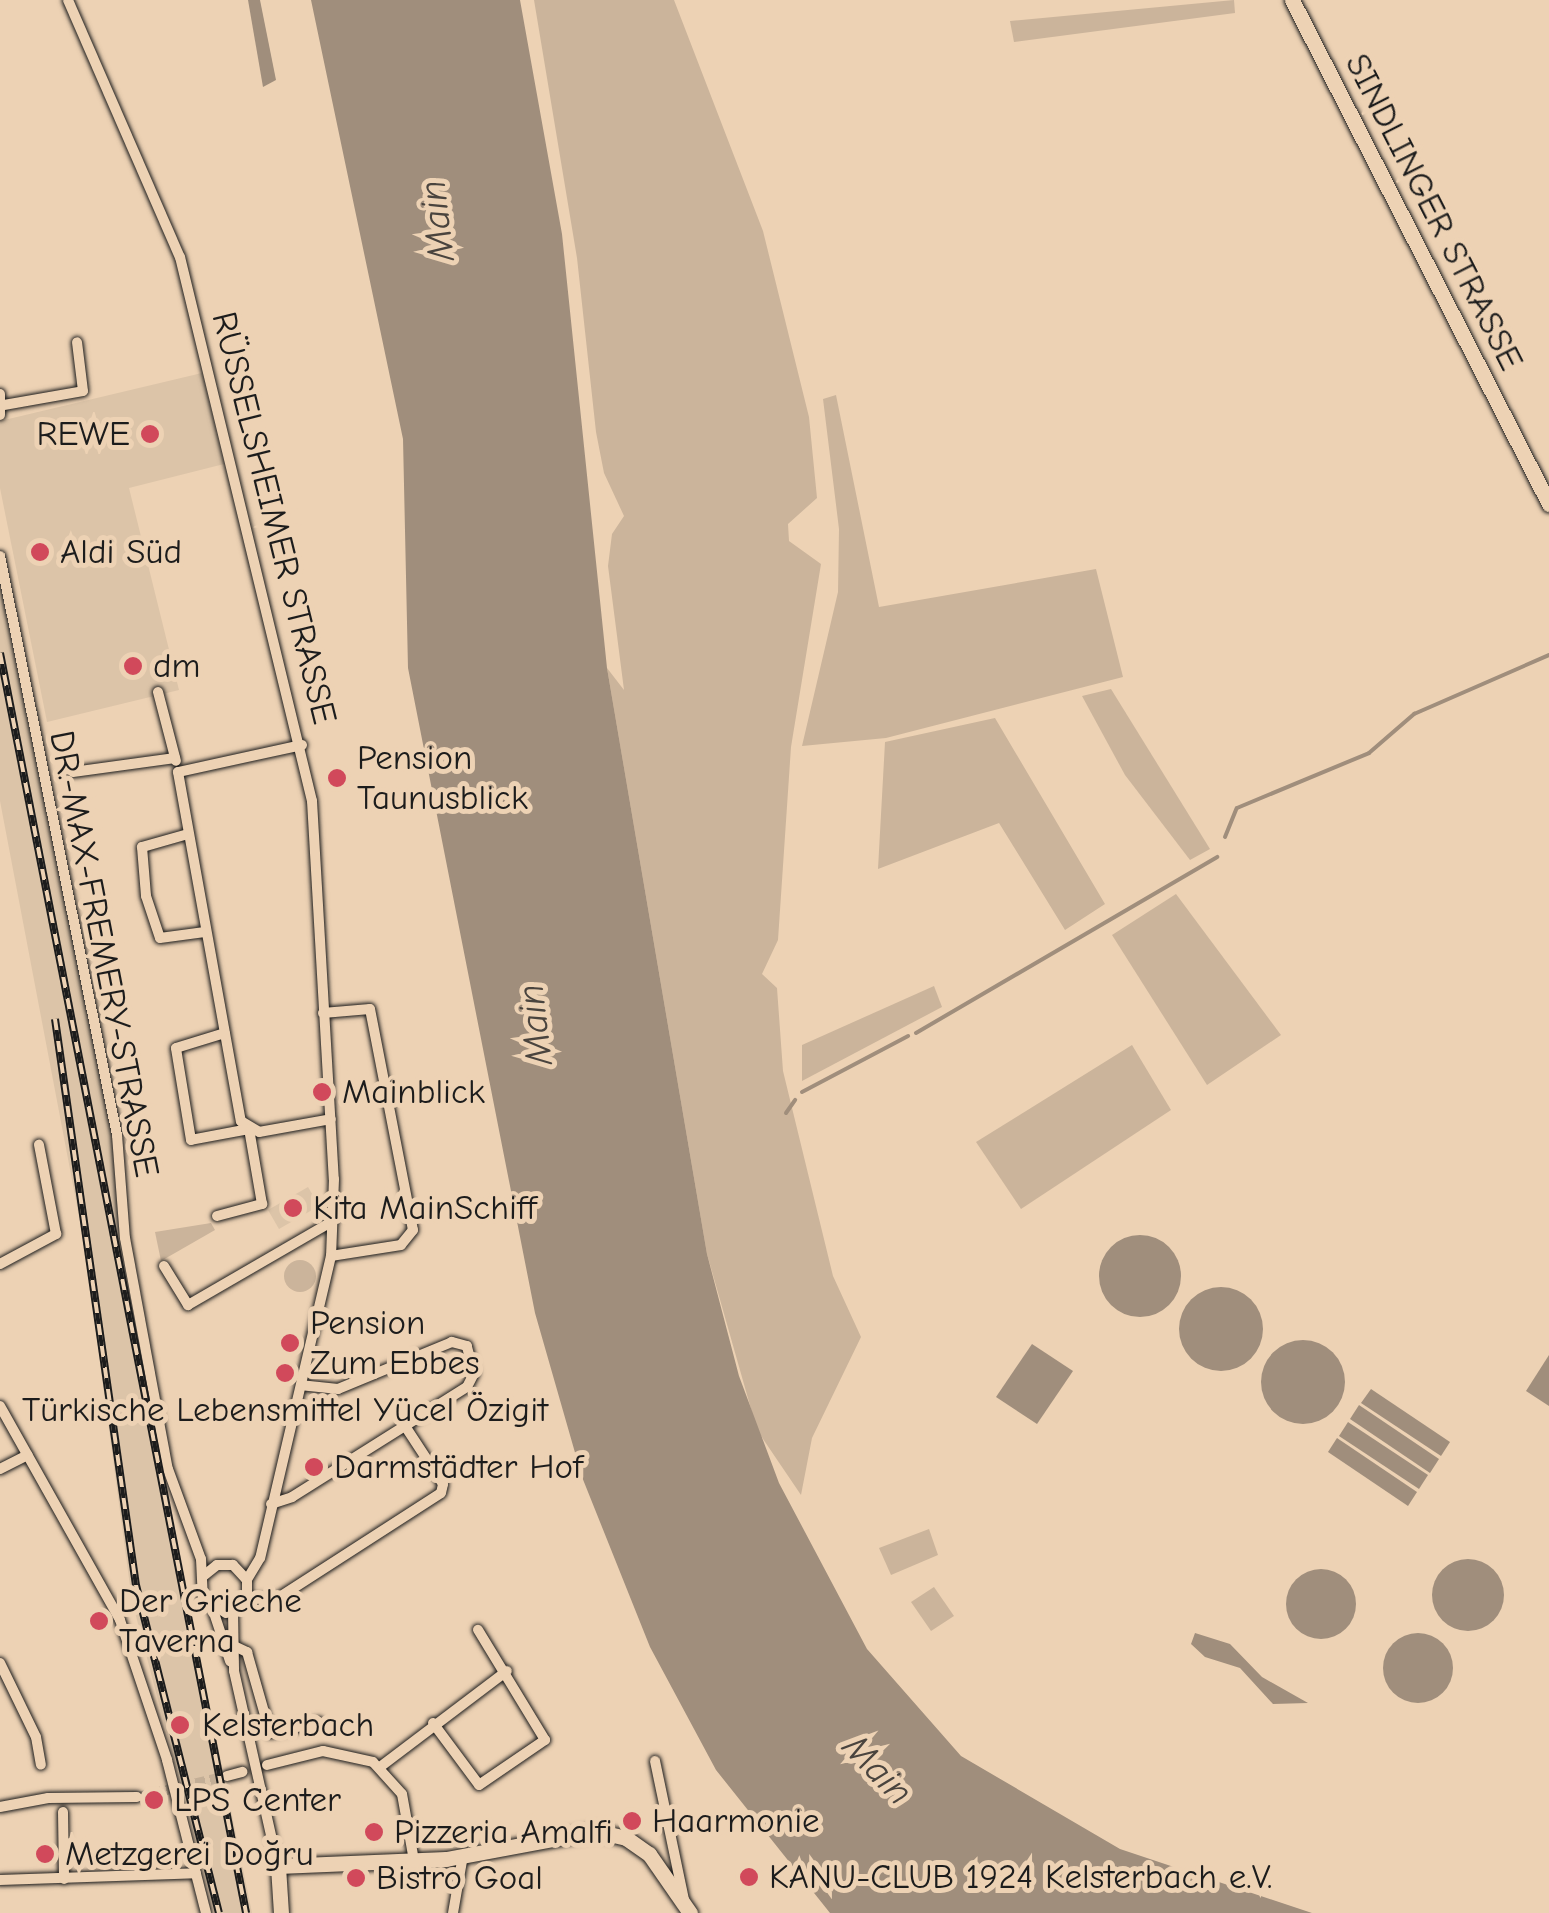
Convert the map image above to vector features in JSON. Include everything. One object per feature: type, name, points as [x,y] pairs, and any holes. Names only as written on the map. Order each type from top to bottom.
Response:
[{"type":"street","name":"RÜSSELSHEIMER STRASSE","points":[[68,0],[180,256],[302,746],[312,801],[330,1119],[331,1256],[302,1385],[248,1580]]},
{"type":"street","name":"SINDLINGER STRASSE","points":[[1292,0],[1549,504]]},
{"type":"street","points":[[1,405],[83,391],[76,342]]},
{"type":"street","name":"DR.-MAX-FREMERY-STRASSE","points":[[0,556],[117,1134],[125,1238],[168,1469],[194,1536],[202,1577]]},
{"type":"street","points":[[158,692],[178,772],[205,932],[262,1204],[217,1216]]},
{"type":"street","points":[[178,772],[302,746]]},
{"type":"street","points":[[73,772],[175,758]]},
{"type":"street","points":[[188,834],[144,843],[146,896],[160,938],[205,932]]},
{"type":"street","points":[[323,1013],[370,1010],[413,1230],[400,1245],[331,1256]]},
{"type":"street","points":[[225,1033],[176,1048],[191,1140],[330,1119]]},
{"type":"street","points":[[0,1264],[56,1234],[39,1145]]},
{"type":"street","points":[[164,1266],[188,1305],[333,1221]]},
{"type":"street","points":[[271,1504],[292,1498],[467,1386],[474,1372],[467,1346],[452,1342],[338,1389],[302,1385]]},
{"type":"street","points":[[0,1406],[120,1620],[167,1760],[206,1913]]},
{"type":"street","points":[[247,1598],[275,1600],[441,1493],[443,1484],[405,1426]]},
{"type":"street","points":[[0,1469],[28,1454]]},
{"type":"street","name":"DR.-MAX-FREMERY-STRASSE","points":[[194,1536],[217,1565]]},
{"type":"street","points":[[260,1544],[247,1561],[217,1565],[202,1577],[202,1600],[213,1610],[234,1671],[278,1866],[280,1913]]},
{"type":"street","points":[[233,1565],[248,1580],[247,1598],[234,1611],[234,1671]]},
{"type":"street","points":[[213,1610],[234,1611]]},
{"type":"street","points":[[433,1722],[484,1785],[544,1740],[507,1671],[478,1630]]},
{"type":"street","points":[[232,1645],[247,1652],[270,1733],[319,1722]]},
{"type":"street","points":[[0,1663],[5,1685],[41,1765]]},
{"type":"street","points":[[380,1768],[433,1722],[507,1671]]},
{"type":"street","points":[[267,1765],[338,1750],[380,1768],[407,1806],[414,1861]]},
{"type":"street","points":[[655,1761],[687,1907]]},
{"type":"street","points":[[228,1776],[242,1772]]},
{"type":"street","points":[[0,1807],[48,1798],[136,1796]]},
{"type":"street","points":[[63,1812],[64,1879]]},
{"type":"street","points":[[278,1866],[414,1861],[543,1837],[610,1832],[649,1854],[687,1907]]},
{"type":"street","points":[[453,1913],[463,1854]]},
{"type":"street","points":[[0,1880],[196,1873]]},
{"type":"shaded area","points":[[534,0],[674,0],[763,231],[809,417],[817,498],[788,524],[789,541],[821,564],[791,747],[778,940],[762,974],[777,988],[783,1071],[833,1276],[861,1337],[812,1438],[801,1495],[757,1430],[707,1254],[607,668],[624,690],[608,566],[612,534],[624,516],[604,473],[596,432],[577,258]]},
{"type":"shaded area","points":[[1234,0],[1235,13],[1014,42],[1010,21]]},
{"type":"shaded area","points":[[202,373],[224,464],[129,488],[179,690],[47,722],[0,488],[0,421]]},
{"type":"shaded area","points":[[836,395],[879,607],[1096,569],[1123,677],[886,738],[802,746],[838,592],[839,529],[823,399]]},
{"type":"shaded area","points":[[0,585],[114,1141],[122,1253],[148,1403],[252,1913],[214,1913],[132,1601],[84,1243],[0,801]]},
{"type":"shaded area","points":[[1111,689],[1210,849],[1190,860],[1125,775],[1082,696]]},
{"type":"shaded area","points":[[995,718],[1105,904],[1065,930],[999,823],[878,869],[885,742]]},
{"type":"shaded area","points":[[1176,894],[1281,1035],[1207,1085],[1112,935]]},
{"type":"shaded area","points":[[934,986],[942,1007],[802,1081],[802,1045]]},
{"type":"shaded area","points":[[1132,1045],[1171,1110],[1021,1209],[976,1142]]},
{"type":"shaded area","name":"Kita MainSchiff","points":[[308,1187],[319,1206],[279,1229],[268,1210]]},
{"type":"shaded area","points":[[211,1223],[215,1230],[161,1261],[155,1232]]},
{"type":"shaded area","points":[[300,1260],[312,1264],[316,1276],[312,1288],[300,1292],[288,1288],[284,1276],[288,1264]]},
{"type":"shaded area","points":[[929,1529],[938,1555],[891,1575],[879,1548]]},
{"type":"shaded area","points":[[934,1587],[954,1616],[931,1631],[911,1602]]},
{"type":"water","points":[[248,0],[260,0],[276,80],[263,87]]},
{"type":"water","name":"Main","points":[[311,0],[520,0],[562,234],[607,668],[707,1254],[739,1376],[779,1483],[867,1649],[961,1756],[1120,1849],[1312,1913],[830,1913],[716,1770],[650,1647],[582,1477],[535,1313],[408,668],[403,439]]},
{"type":"water","points":[[1140,1235],[1156,1238],[1169,1247],[1178,1260],[1178,1292],[1169,1305],[1156,1314],[1140,1317],[1124,1314],[1111,1305],[1102,1292],[1099,1276],[1102,1260],[1111,1247],[1124,1238]]},
{"type":"water","points":[[1221,1287],[1237,1290],[1251,1299],[1260,1313],[1260,1345],[1251,1359],[1237,1368],[1221,1371],[1205,1368],[1191,1359],[1182,1345],[1179,1329],[1182,1313],[1191,1299],[1205,1290]]},
{"type":"water","points":[[1295,1340],[1311,1340],[1327,1347],[1338,1358],[1345,1382],[1342,1398],[1333,1412],[1311,1424],[1295,1424],[1279,1417],[1268,1406],[1261,1390],[1261,1374],[1268,1358],[1279,1347]]},
{"type":"water","points":[[1032,1344],[1073,1371],[1037,1424],[996,1397]]},
{"type":"water","points":[[1549,1355],[1549,1406],[1526,1391]]},
{"type":"water","points":[[1371,1389],[1450,1442],[1441,1456],[1361,1403]]},
{"type":"water","points":[[1359,1405],[1439,1459],[1430,1473],[1350,1419]]},
{"type":"water","points":[[1348,1422],[1428,1475],[1419,1489],[1339,1436]]},
{"type":"water","points":[[1337,1438],[1417,1492],[1408,1506],[1328,1452]]},
{"type":"water","points":[[1468,1559],[1493,1570],[1504,1595],[1493,1620],[1468,1631],[1443,1620],[1432,1595],[1443,1570]]},
{"type":"water","points":[[1321,1569],[1335,1571],[1346,1579],[1354,1590],[1354,1618],[1346,1629],[1335,1637],[1321,1639],[1307,1637],[1296,1629],[1288,1618],[1286,1604],[1288,1590],[1296,1579],[1307,1571]]},
{"type":"water","points":[[1195,1633],[1230,1644],[1262,1677],[1308,1703],[1273,1704],[1240,1668],[1205,1657],[1191,1644]]},
{"type":"water","points":[[1418,1633],[1432,1635],[1443,1643],[1451,1654],[1451,1682],[1443,1693],[1432,1701],[1418,1703],[1404,1701],[1393,1693],[1385,1682],[1383,1668],[1385,1654],[1393,1643],[1404,1635]]},
{"type":"waterway","points":[[1225,837],[1237,808],[1369,753],[1414,714],[1549,655]]},
{"type":"waterway","points":[[916,1033],[1217,857]]},
{"type":"waterway","points":[[802,1092],[908,1036]]},
{"type":"waterway","points":[[786,1113],[795,1100]]},
{"type":"tunnel","points":[[137,1797],[227,1776]]},
{"type":"railway","points":[[0,653],[246,1913]]},
{"type":"railway","points":[[55,1019],[136,1585],[219,1913]]},
{"type":"place","name":"REWE","points":[[150,434]]},
{"type":"place","name":"Aldi Süd","points":[[40,552]]},
{"type":"place","name":"dm","points":[[133,666]]},
{"type":"place","name":"Pension Taunusblick","points":[[337,778]]},
{"type":"place","name":"Mainblick","points":[[322,1092]]},
{"type":"place","name":"Kita MainSchiff","points":[[293,1208]]},
{"type":"place","name":"Pension Zum Ebbes","points":[[290,1343]]},
{"type":"place","name":"Türkische Lebensmittel Yücel Özigit","points":[[285,1373]]},
{"type":"place","name":"Darmstädter Hof","points":[[314,1467]]},
{"type":"place","name":"Der Grieche Taverna","points":[[99,1621]]},
{"type":"place","name":"Kelsterbach","points":[[180,1725]]},
{"type":"place","name":"LPS Center","points":[[154,1800]]},
{"type":"place","name":"Haarmonie","points":[[632,1821]]},
{"type":"place","name":"Pizzeria Amalfi","points":[[374,1832]]},
{"type":"place","name":"Metzgerei Doğru","points":[[45,1854]]},
{"type":"place","name":"KANU-CLUB 1924 Kelsterbach e.V.","points":[[749,1877]]},
{"type":"place","name":"Bistro Goal","points":[[356,1878]]}]
